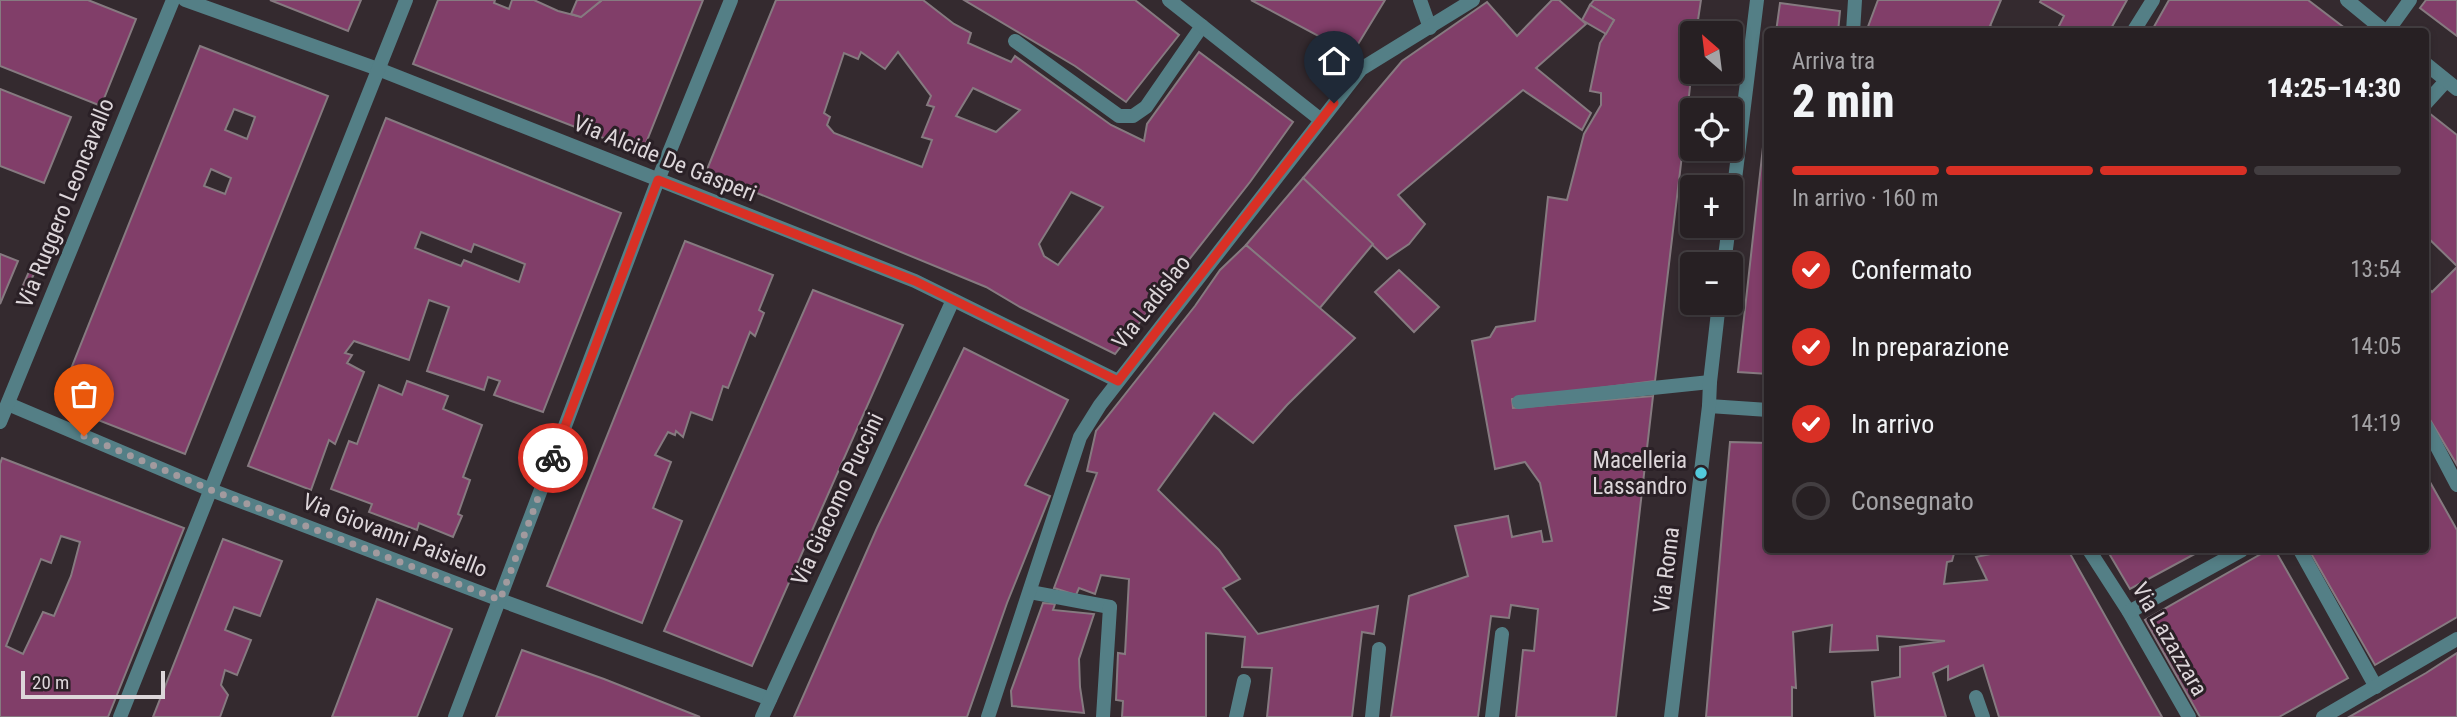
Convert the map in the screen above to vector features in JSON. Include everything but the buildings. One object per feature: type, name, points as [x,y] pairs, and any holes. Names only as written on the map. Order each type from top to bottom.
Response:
[{"type":"street","name":"Via Ruggero Leoncavallo","points":[[0,422],[173,0]]},
{"type":"street","name":"Via Alcide De Gasperi","points":[[185,0],[378,69],[915,281],[1118,381]]},
{"type":"street","points":[[120,717],[406,0]]},
{"type":"street","points":[[455,717],[658,180],[731,0]]},
{"type":"street","points":[[1420,0],[1430,28]]},
{"type":"street","name":"Via Ladislao","points":[[988,717],[1080,437],[1100,404],[1361,69],[1473,0]]},
{"type":"street","points":[[1736,175],[1757,0]]},
{"type":"street","points":[[1853,28],[1855,0]]},
{"type":"street","points":[[2136,28],[2153,0]]},
{"type":"street","points":[[2347,0],[2381,28]]},
{"type":"street","points":[[2389,28],[2410,0]]},
{"type":"street","points":[[1176,2],[1202,26],[1321,120]]},
{"type":"street","points":[[1014,41],[1119,116],[1133,116],[1146,107],[1202,26]]},
{"type":"street","points":[[2429,67],[2451,85],[2429,101]]},
{"type":"street","name":"Via Giacomo Puccini","points":[[762,717],[953,300]]},
{"type":"street","name":"Via Roma","points":[[1671,717],[1718,315]]},
{"type":"street","points":[[1519,402],[1710,382]]},
{"type":"street","name":"Via Giovanni Paisiello","points":[[8,404],[211,490],[770,699]]},
{"type":"street","points":[[1709,406],[1764,410]]},
{"type":"street","points":[[2431,448],[2457,485]]},
{"type":"street","name":"Via Lazazzara","points":[[2091,553],[2129,612],[2189,717]]},
{"type":"street","points":[[2129,612],[2237,553]]},
{"type":"street","points":[[2302,553],[2376,687]]},
{"type":"street","points":[[1030,592],[1110,607],[1103,717]]},
{"type":"street","points":[[1492,717],[1502,634]]},
{"type":"street","points":[[2323,717],[2457,639]]},
{"type":"street","points":[[1372,717],[1379,649]]},
{"type":"street","points":[[1236,717],[1244,681]]},
{"type":"street","points":[[1976,697],[1983,717]]},
{"type":"way so far","points":[[84,436],[211,490],[500,600],[553,458]]},
{"type":"place","name":"Macelleria Lassandro","points":[[1701,473]]},
{"type":"route","points":[[553,458],[658,180],[915,281],[1118,381],[1334,103]]}]
